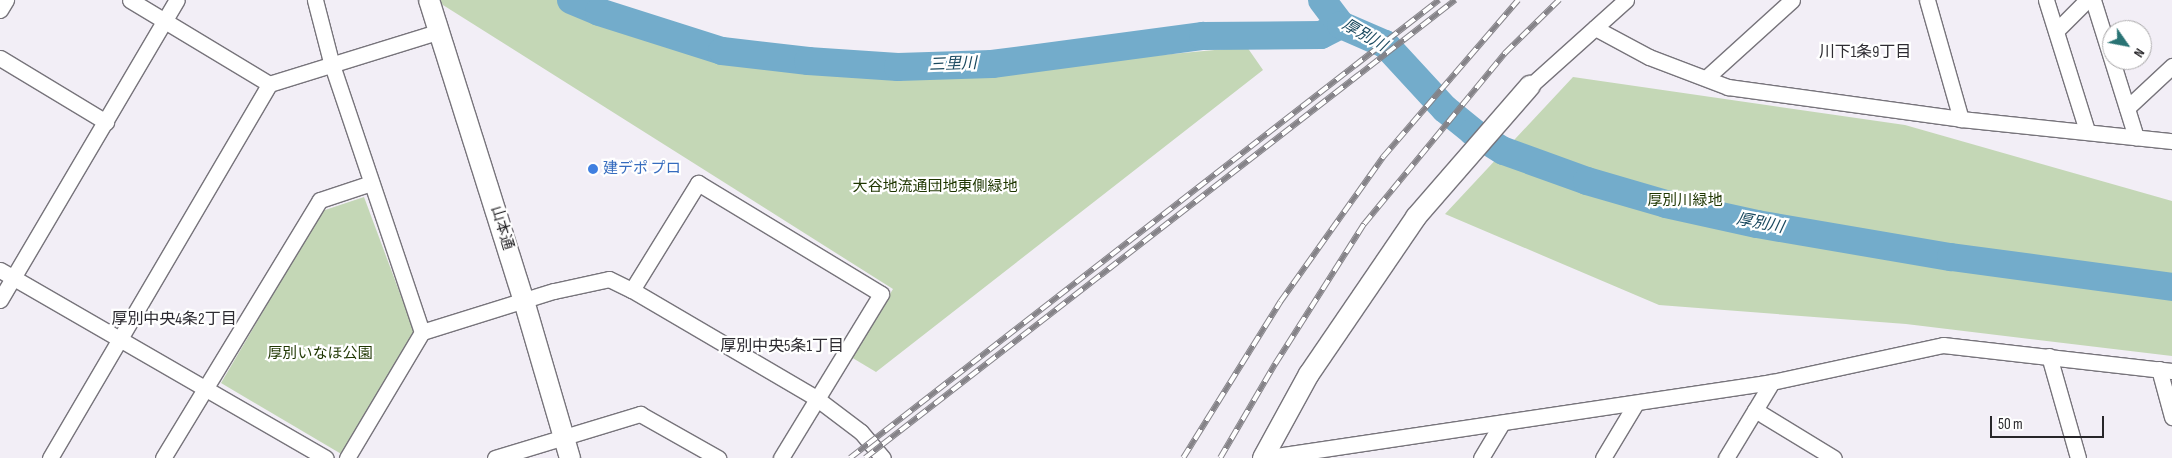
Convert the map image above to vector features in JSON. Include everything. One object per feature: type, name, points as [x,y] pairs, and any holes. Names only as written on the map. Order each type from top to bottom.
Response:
[{"type":"street","points":[[0,10],[6,0]]},
{"type":"street","points":[[130,0],[269,84]]},
{"type":"street","points":[[0,300],[6,274],[106,122],[177,0]]},
{"type":"street","points":[[315,0],[331,62],[422,332]]},
{"type":"street","name":"山本通","points":[[429,0],[524,301],[570,458]]},
{"type":"street","points":[[1263,458],[1309,374],[1438,190],[1530,86],[1626,0]]},
{"type":"street","points":[[1706,78],[1792,0]]},
{"type":"street","points":[[1927,0],[1961,119]]},
{"type":"street","points":[[2046,0],[2087,131]]},
{"type":"street","points":[[2056,31],[2087,0]]},
{"type":"street","points":[[2093,0],[2136,137]]},
{"type":"street","points":[[1595,28],[1649,57],[1728,87],[1961,119],[2172,141]]},
{"type":"street","points":[[50,458],[269,84],[331,62],[440,31]]},
{"type":"street","points":[[0,58],[106,122]]},
{"type":"street","points":[[2127,108],[2172,66]]},
{"type":"street","points":[[163,458],[320,200],[371,183]]},
{"type":"street","points":[[632,290],[698,183],[881,294],[781,458]]},
{"type":"street","points":[[6,274],[326,458]]},
{"type":"street","points":[[348,458],[422,332],[524,301],[609,279],[632,290],[816,398],[861,432],[883,458]]},
{"type":"street","points":[[1263,458],[1772,382],[1944,345],[2165,370],[2172,417]]},
{"type":"street","points":[[2049,356],[2077,457]]},
{"type":"street","points":[[1726,458],[1772,382]]},
{"type":"street","points":[[1603,458],[1636,403]]},
{"type":"street","points":[[1755,410],[1834,458]]},
{"type":"street","points":[[495,458],[562,436],[640,414],[718,458]]},
{"type":"street","points":[[1481,458],[1502,423]]},
{"type":"street","points":[[1361,458],[1370,443]]},
{"type":"green space","name":"大谷地流通団地東側緑地","points":[[435,0],[561,0],[610,26],[715,60],[821,75],[926,77],[1247,47],[1263,70],[876,372],[851,357],[893,289]]},
{"type":"green space","name":"厚別川緑地","points":[[1573,77],[1905,125],[2172,201],[2172,356],[1906,324],[1659,305],[1445,214]]},
{"type":"green space","name":"厚別いなほ公園","points":[[364,197],[414,331],[343,455],[221,383],[322,211]]},
{"type":"waterway","name":"三里川","points":[[571,0],[599,12],[722,51],[808,61],[898,67],[992,64],[1203,36],[1321,35],[1341,25]]},
{"type":"waterway","name":"厚別川","points":[[1322,0],[1341,25],[1385,44],[1445,109],[1473,132],[1504,151],[1587,181],[1666,204],[1757,224],[1951,257],[2172,287]]},
{"type":"railway","points":[[850,458],[1439,0]]},
{"type":"railway","points":[[865,458],[1455,0]]},
{"type":"railway","points":[[1183,458],[1280,302],[1383,157],[1518,0]]},
{"type":"railway","points":[[1220,458],[1275,364],[1364,224],[1505,53],[1559,0]]},
{"type":"place","name":"建デポ プロ","points":[[593,169]]},
{"type":"district","name":"川下1条9丁目","points":[[1865,53]]},
{"type":"district","name":"厚別中央4条2丁目","points":[[174,320]]},
{"type":"district","name":"厚別中央5条1丁目","points":[[782,347]]}]
